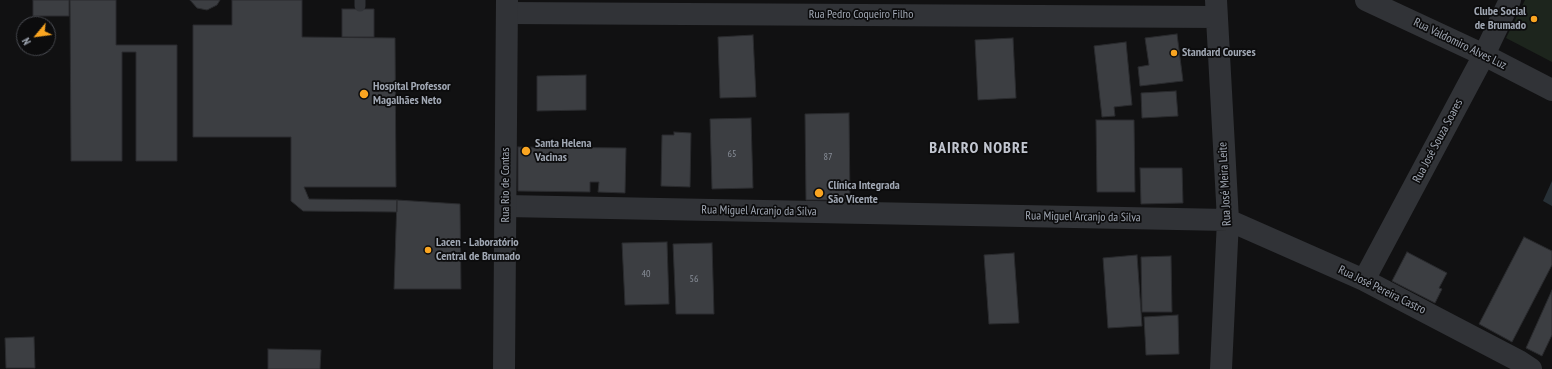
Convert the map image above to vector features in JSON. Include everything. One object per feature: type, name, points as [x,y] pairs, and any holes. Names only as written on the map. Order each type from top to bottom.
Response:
[{"type":"street","name":"Rua Valdomiro Alves Luz","points":[[1366,0],[1484,55],[1552,90]]},
{"type":"street","name":"Rua José Souza Soares","points":[[1364,280],[1484,55],[1510,0]]},
{"type":"street","name":"Rua Pedro Coqueiro Filho","points":[[507,7],[1216,8]]},
{"type":"street","name":"Rua Rio de Contas","points":[[504,369],[507,7]]},
{"type":"street","name":"Rua José Meira Leite","points":[[1216,8],[1228,220],[1221,369]]},
{"type":"street","name":"Rua Miguel Arcanjo da Silva","points":[[506,206],[1228,220]]},
{"type":"street","name":"Rua José Pereira Castro","points":[[1228,220],[1364,280],[1519,361],[1531,369]]},
{"type":"shaded area","name":"Clube Social de Brumado","points":[[1525,0],[1552,0],[1552,62],[1506,38]]},
{"type":"shaded area","points":[[1552,181],[1552,206],[1543,201]]},
{"type":"building","points":[[33,0],[69,0],[69,16],[33,16]]},
{"type":"building","points":[[70,0],[116,0],[116,45],[177,45],[177,161],[136,161],[136,52],[122,52],[122,161],[71,161]]},
{"type":"building","points":[[190,0],[220,0],[217,5],[207,10],[197,8]]},
{"type":"building","points":[[232,0],[302,0],[302,37],[395,38],[396,187],[304,187],[309,199],[397,200],[397,212],[303,211],[291,201],[291,137],[193,137],[193,25],[232,25]]},
{"type":"building","points":[[342,9],[374,9],[374,37],[342,37]]},
{"type":"building","points":[[1177,34],[1183,81],[1140,86],[1138,67],[1149,65],[1145,38]]},
{"type":"building","points":[[753,35],[756,97],[720,98],[718,37]]},
{"type":"building","points":[[1013,38],[1016,98],[978,100],[975,40]]},
{"type":"building","points":[[1126,42],[1132,105],[1114,107],[1115,116],[1102,117],[1094,46]]},
{"type":"building","points":[[586,75],[586,110],[537,111],[537,76]]},
{"type":"building","points":[[1176,91],[1178,116],[1142,118],[1141,93]]},
{"type":"building","points":[[849,113],[850,200],[806,200],[805,114]]},
{"type":"building","points":[[751,118],[753,188],[712,189],[710,119]]},
{"type":"building","points":[[1096,120],[1134,120],[1135,192],[1097,192]]},
{"type":"building","points":[[674,132],[691,133],[690,187],[661,186],[662,135],[674,135]]},
{"type":"building","points":[[518,147],[626,148],[625,193],[598,192],[599,182],[590,182],[590,192],[518,191]]},
{"type":"building","points":[[1140,168],[1182,168],[1183,203],[1141,204]]},
{"type":"building","name":"Lacen - Laboratório Central de Brumado","points":[[397,200],[460,204],[461,289],[394,289]]},
{"type":"building","points":[[1524,237],[1552,251],[1552,265],[1512,342],[1479,324]]},
{"type":"building","points":[[667,242],[669,304],[625,305],[622,243]]},
{"type":"building","points":[[712,243],[714,314],[676,314],[673,244]]},
{"type":"building","points":[[1407,252],[1447,273],[1439,288],[1442,289],[1435,303],[1392,281]]},
{"type":"building","points":[[1014,253],[1019,323],[989,324],[984,255]]},
{"type":"building","points":[[1137,255],[1142,326],[1108,328],[1103,258]]},
{"type":"building","points":[[1171,256],[1172,312],[1142,312],[1141,257]]},
{"type":"building","points":[[1552,290],[1552,335],[1542,356],[1526,348]]},
{"type":"building","points":[[1178,315],[1179,354],[1146,355],[1144,317]]},
{"type":"building","points":[[34,337],[35,368],[6,368],[5,338]]},
{"type":"building","points":[[268,349],[321,350],[320,369],[268,369]]},
{"type":"place","name":"Clube Social de Brumado","points":[[1534,19]]},
{"type":"place","name":"Standard Courses","points":[[1174,53]]},
{"type":"place","name":"Hospital Professor Magalhães Neto","points":[[364,94]]},
{"type":"place","name":"Santa Helena Vacinas","points":[[526,151]]},
{"type":"place","name":"Clínica Integrada São Vicente","points":[[819,193]]},
{"type":"place","name":"Lacen - Laboratório Central de Brumado","points":[[428,250]]},
{"type":"district","name":"BAIRRO NOBRE","points":[[979,148]]}]
